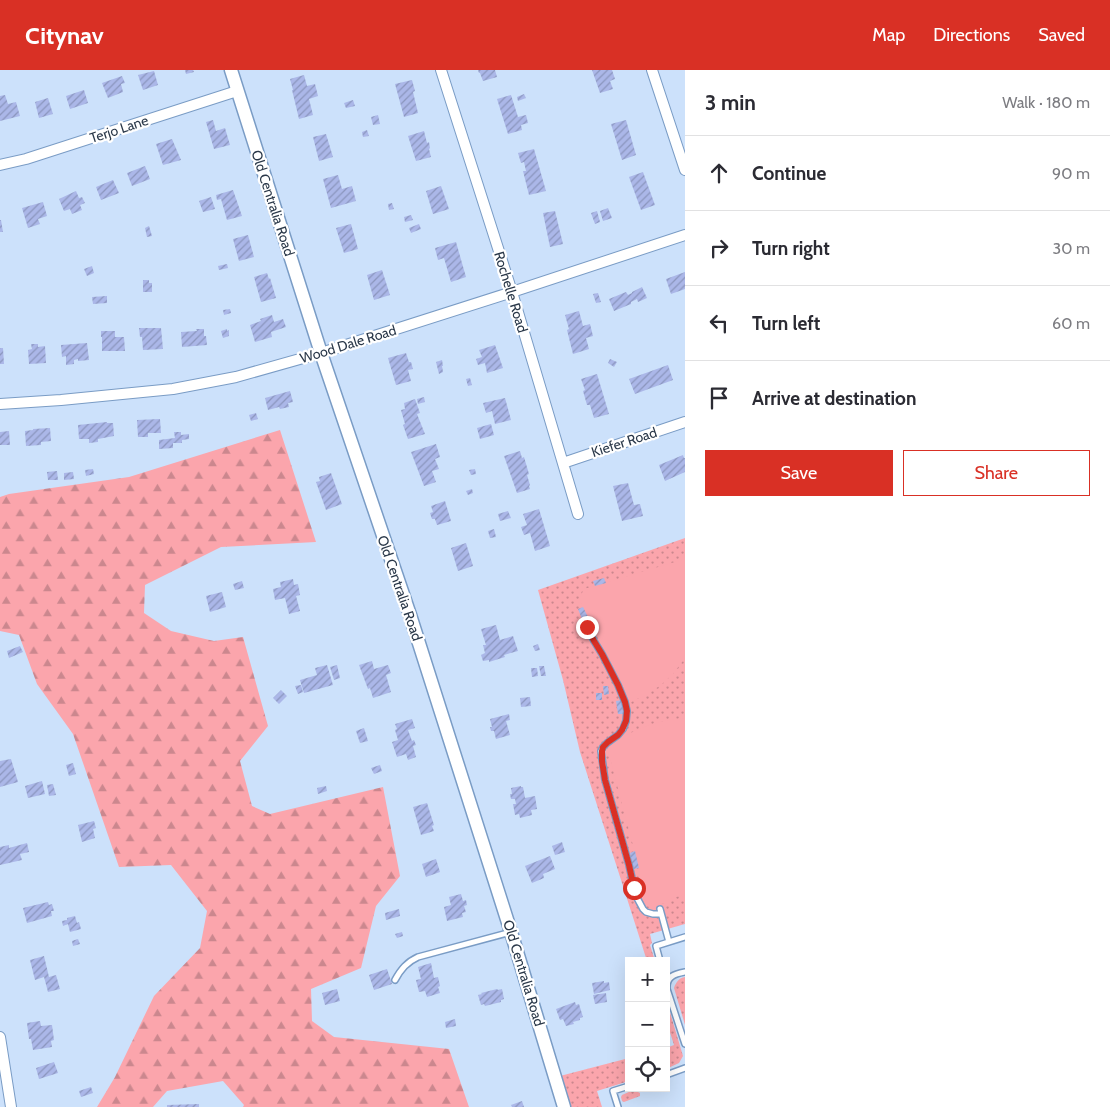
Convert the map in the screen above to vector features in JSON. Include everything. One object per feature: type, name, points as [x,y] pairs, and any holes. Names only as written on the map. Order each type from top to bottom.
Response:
[{"type":"street","name":"Old Centralia Road","points":[[231,70],[321,353],[410,615],[511,932],[564,1107]]},
{"type":"street","name":"Rochelle Road","points":[[442,70],[512,292],[578,514]]},
{"type":"street","points":[[652,70],[685,170]]},
{"type":"street","name":"Terjo Lane","points":[[0,164],[26,159],[237,91]]},
{"type":"street","name":"Wood Dale Road","points":[[0,404],[173,389],[267,370],[512,292],[685,234]]},
{"type":"street","name":"Kiefer Road","points":[[563,462],[685,422]]},
{"type":"street","points":[[0,1037],[11,1107]]},
{"type":"lane","points":[[592,625],[587,627],[618,685],[627,711],[626,721],[622,730],[603,747],[602,761],[605,780],[636,896],[646,912],[653,914],[660,912],[669,942]]},
{"type":"lane","points":[[395,980],[405,964],[418,957],[511,932]]},
{"type":"lane","points":[[659,957],[656,946],[685,937]]},
{"type":"lane","points":[[670,978],[673,975],[685,972]]},
{"type":"lane","points":[[670,998],[685,1044]]},
{"type":"lane","points":[[670,1074],[685,1068]]},
{"type":"lane","points":[[618,1107],[613,1091],[625,1087]]},
{"type":"green space","points":[[280,430],[316,542],[221,547],[145,585],[144,613],[171,631],[214,641],[243,637],[268,726],[240,761],[252,806],[270,814],[383,787],[400,876],[376,906],[361,968],[311,989],[312,1021],[334,1037],[449,1049],[469,1107],[243,1107],[244,1105],[223,1081],[167,1091],[153,1107],[97,1107],[115,1077],[154,996],[200,948],[207,911],[171,865],[119,867],[73,734],[37,684],[19,635],[0,631],[0,497],[9,494],[129,477]]},
{"type":"green space","points":[[685,538],[685,924],[650,934],[652,943],[650,945],[654,957],[646,957],[580,752],[563,680],[538,590]]},
{"type":"green space","points":[[685,559],[685,658],[673,674],[661,685],[629,703],[579,599],[584,589]]},
{"type":"green space","points":[[685,718],[685,894],[655,906],[646,901],[643,892],[645,891],[607,747],[626,735],[644,727],[662,721]]},
{"type":"green space","points":[[685,977],[685,1025],[674,988],[681,978]]},
{"type":"green space","points":[[670,1012],[683,1056],[679,1063],[670,1067],[670,1046],[674,1045],[670,1032]]},
{"type":"green space","points":[[625,1059],[625,1082],[597,1091],[602,1107],[570,1107],[560,1076]]},
{"type":"green space","points":[[629,1092],[640,1093],[640,1096],[624,1102],[622,1101],[622,1095]]},
{"type":"building","points":[[185,70],[193,70],[194,72],[186,74]]},
{"type":"building","points":[[478,70],[495,70],[497,77],[483,81]]},
{"type":"building","points":[[592,70],[612,70],[615,79],[610,81],[613,89],[600,93]]},
{"type":"building","points":[[154,71],[158,85],[143,90],[138,75]]},
{"type":"building","points":[[304,75],[307,86],[315,84],[318,96],[309,99],[313,115],[299,119],[290,79]]},
{"type":"building","points":[[122,76],[125,83],[121,84],[123,92],[108,98],[102,83]]},
{"type":"building","points":[[412,80],[418,113],[404,117],[395,84]]},
{"type":"building","points":[[84,90],[88,103],[70,109],[66,96]]},
{"type":"building","points":[[524,94],[526,98],[518,101],[517,97]]},
{"type":"building","points":[[5,95],[8,104],[16,102],[20,116],[0,121],[0,96]]},
{"type":"building","points":[[511,95],[518,117],[526,115],[528,123],[521,125],[522,130],[508,134],[497,99]]},
{"type":"building","points":[[48,98],[53,114],[39,118],[35,102]]},
{"type":"building","points":[[353,100],[355,106],[346,108],[344,103]]},
{"type":"building","points":[[378,115],[380,124],[373,125],[371,117]]},
{"type":"building","points":[[213,120],[216,131],[225,128],[230,145],[214,149],[206,122]]},
{"type":"building","points":[[626,120],[636,155],[622,160],[611,124]]},
{"type":"building","points":[[367,130],[369,136],[363,137],[362,132]]},
{"type":"building","points":[[424,131],[427,143],[429,142],[431,157],[416,161],[408,136]]},
{"type":"building","points":[[326,134],[333,157],[319,161],[313,137]]},
{"type":"building","points":[[172,139],[181,160],[163,165],[156,144]]},
{"type":"building","points":[[534,149],[546,191],[529,195],[523,171],[526,171],[524,162],[521,163],[518,153]]},
{"type":"building","points":[[145,166],[150,179],[132,186],[127,173]]},
{"type":"building","points":[[643,172],[655,205],[641,210],[629,177]]},
{"type":"building","points":[[338,175],[342,189],[352,186],[356,201],[331,208],[323,179]]},
{"type":"building","points":[[113,180],[119,193],[101,200],[96,187]]},
{"type":"building","points":[[441,186],[449,209],[433,214],[426,191]]},
{"type":"building","points":[[233,190],[242,216],[227,220],[221,199],[217,200],[216,195]]},
{"type":"building","points":[[76,191],[79,198],[82,197],[85,203],[80,205],[82,210],[72,214],[70,209],[64,211],[59,199]]},
{"type":"building","points":[[211,197],[215,209],[203,212],[199,201]]},
{"type":"building","points":[[43,202],[47,216],[38,219],[40,224],[28,228],[22,208]]},
{"type":"building","points":[[392,203],[394,209],[389,210],[388,204]]},
{"type":"building","points":[[608,208],[612,218],[603,221],[600,211]]},
{"type":"building","points":[[555,211],[563,244],[550,247],[543,213]]},
{"type":"building","points":[[597,211],[600,222],[595,224],[591,213]]},
{"type":"building","points":[[411,215],[413,220],[405,222],[404,217]]},
{"type":"building","points":[[1,220],[3,232],[0,232]]},
{"type":"building","points":[[351,224],[358,249],[344,253],[336,228]]},
{"type":"building","points":[[419,224],[421,229],[411,233],[409,228]]},
{"type":"building","points":[[149,226],[152,236],[147,237],[145,228]]},
{"type":"building","points":[[248,235],[254,257],[239,261],[233,239]]},
{"type":"building","points":[[456,242],[466,277],[451,282],[444,258],[438,260],[435,248]]},
{"type":"building","points":[[227,264],[228,268],[219,270],[218,266]]},
{"type":"building","points":[[92,266],[94,273],[87,276],[84,269]]},
{"type":"building","points":[[382,270],[390,295],[374,300],[367,275]]},
{"type":"building","points":[[685,272],[685,289],[671,294],[666,279]]},
{"type":"building","points":[[267,273],[276,298],[261,302],[254,277]]},
{"type":"building","points":[[143,280],[149,280],[149,283],[152,283],[152,292],[143,292]]},
{"type":"building","points":[[642,287],[647,298],[638,302],[637,299],[631,302],[631,304],[614,311],[609,299],[626,292],[628,295]]},
{"type":"building","points":[[598,293],[601,302],[596,303],[593,294]]},
{"type":"building","points":[[107,296],[107,303],[93,304],[92,297]]},
{"type":"building","points":[[230,309],[231,313],[224,315],[223,310]]},
{"type":"building","points":[[579,311],[583,326],[590,324],[593,336],[586,338],[589,349],[573,354],[565,315]]},
{"type":"building","points":[[272,315],[274,322],[283,319],[286,327],[271,332],[272,337],[255,342],[250,325]]},
{"type":"building","points":[[139,328],[161,328],[163,349],[143,350]]},
{"type":"building","points":[[196,329],[204,329],[207,345],[182,347],[181,332],[197,331]]},
{"type":"building","points":[[227,329],[227,331],[229,330],[229,336],[223,338],[221,331]]},
{"type":"building","points":[[101,331],[115,331],[115,337],[124,337],[125,351],[102,351]]},
{"type":"building","points":[[87,343],[89,360],[78,361],[78,359],[74,360],[74,364],[66,365],[66,356],[62,357],[61,345]]},
{"type":"building","points":[[31,344],[38,344],[38,347],[45,346],[46,363],[29,364],[28,350],[32,349]]},
{"type":"building","points":[[495,345],[503,368],[487,373],[485,363],[478,365],[476,359],[482,357],[479,350]]},
{"type":"building","points":[[0,348],[3,348],[4,364],[0,364]]},
{"type":"building","points":[[406,353],[413,369],[408,370],[411,381],[396,385],[388,358]]},
{"type":"building","points":[[610,359],[617,362],[614,367],[608,363]]},
{"type":"building","points":[[442,360],[443,372],[439,374],[436,362]]},
{"type":"building","points":[[668,365],[673,380],[635,394],[629,379]]},
{"type":"building","points":[[597,374],[609,414],[594,418],[590,405],[587,405],[581,379]]},
{"type":"building","points":[[470,378],[472,385],[468,386],[466,379]]},
{"type":"building","points":[[290,391],[293,402],[288,403],[289,407],[268,410],[265,398]]},
{"type":"building","points":[[424,397],[425,402],[418,404],[417,399]]},
{"type":"building","points":[[505,398],[511,420],[495,424],[492,411],[486,413],[483,403]]},
{"type":"building","points":[[415,399],[420,413],[417,414],[425,434],[408,439],[403,425],[405,424],[401,410],[405,409],[404,403]]},
{"type":"building","points":[[256,413],[258,419],[251,421],[249,415]]},
{"type":"building","points":[[160,419],[161,433],[148,433],[148,437],[138,437],[137,420]]},
{"type":"building","points":[[113,423],[114,436],[89,443],[89,439],[79,439],[78,425]]},
{"type":"building","points":[[491,424],[494,435],[480,439],[477,428]]},
{"type":"building","points":[[50,428],[51,441],[41,442],[41,445],[26,446],[25,431]]},
{"type":"building","points":[[9,431],[10,445],[0,445],[0,432]]},
{"type":"building","points":[[174,432],[181,432],[181,435],[189,434],[189,439],[182,440],[182,443],[173,443],[173,448],[159,449],[159,440],[175,438]]},
{"type":"building","points":[[436,444],[440,457],[435,459],[439,469],[432,471],[436,482],[424,486],[411,452]]},
{"type":"building","points":[[520,451],[522,458],[524,457],[529,474],[527,475],[530,489],[517,493],[504,456]]},
{"type":"building","points":[[683,455],[685,458],[685,472],[665,481],[659,465]]},
{"type":"building","points":[[93,469],[94,474],[86,476],[85,470]]},
{"type":"building","points":[[475,469],[476,474],[471,475],[469,470]]},
{"type":"building","points":[[57,471],[58,480],[48,480],[47,472]]},
{"type":"building","points":[[73,472],[74,479],[64,480],[64,473]]},
{"type":"building","points":[[331,473],[342,504],[326,510],[316,482],[320,481],[319,477]]},
{"type":"building","points":[[628,483],[634,505],[640,504],[643,516],[622,521],[613,486]]},
{"type":"building","points":[[472,489],[473,493],[468,495],[466,491]]},
{"type":"building","points":[[445,501],[451,521],[437,525],[430,513],[433,512],[431,506]]},
{"type":"building","points":[[539,509],[550,546],[535,551],[530,533],[524,535],[521,527],[527,525],[523,514]]},
{"type":"building","points":[[508,511],[511,518],[500,521],[498,514]]},
{"type":"building","points":[[494,529],[496,537],[490,538],[488,531]]},
{"type":"building","points":[[466,543],[473,566],[458,571],[451,548]]},
{"type":"building","points":[[604,578],[606,583],[595,586],[593,581]]},
{"type":"building","points":[[293,579],[294,585],[298,584],[300,595],[296,596],[300,611],[289,614],[285,598],[275,600],[273,589],[281,587],[280,582]]},
{"type":"building","points":[[242,581],[244,588],[235,590],[233,584]]},
{"type":"building","points":[[222,592],[226,607],[210,612],[206,596]]},
{"type":"building","points":[[583,607],[590,621],[584,624],[578,609]]},
{"type":"building","points":[[496,625],[500,640],[513,636],[518,651],[489,662],[489,660],[483,661],[481,655],[485,653],[483,645],[486,645],[481,629]]},
{"type":"building","points":[[538,644],[540,650],[535,651],[533,646]]},
{"type":"building","points":[[20,646],[23,652],[9,658],[7,651]]},
{"type":"building","points":[[372,661],[374,669],[388,665],[391,673],[386,675],[391,692],[373,698],[359,665]]},
{"type":"building","points":[[327,665],[333,685],[304,693],[300,680],[317,675],[315,668]]},
{"type":"building","points":[[337,665],[340,678],[334,680],[330,667]]},
{"type":"building","points":[[539,666],[544,666],[546,676],[541,676]]},
{"type":"building","points":[[531,668],[537,668],[538,676],[532,677]]},
{"type":"building","points":[[301,685],[303,692],[298,694],[295,686]]},
{"type":"building","points":[[603,686],[608,686],[609,694],[604,695]]},
{"type":"building","points":[[281,690],[287,696],[279,704],[273,698]]},
{"type":"building","points":[[596,693],[602,693],[602,700],[596,700]]},
{"type":"building","points":[[530,697],[531,706],[521,707],[520,698]]},
{"type":"building","points":[[622,700],[623,714],[618,714],[616,701]]},
{"type":"building","points":[[509,714],[510,720],[506,721],[510,735],[496,739],[494,731],[491,731],[490,719]]},
{"type":"building","points":[[412,719],[415,728],[408,730],[412,741],[414,740],[416,745],[413,746],[416,757],[408,760],[406,754],[397,757],[392,742],[398,740],[395,724]]},
{"type":"building","points":[[364,728],[368,741],[360,743],[356,731]]},
{"type":"building","points":[[11,759],[18,782],[0,787],[0,761]]},
{"type":"building","points":[[73,763],[76,774],[69,776],[66,765]]},
{"type":"building","points":[[380,765],[382,771],[374,774],[371,768]]},
{"type":"building","points":[[42,781],[45,794],[28,798],[25,786]]},
{"type":"building","points":[[53,784],[56,795],[49,796],[47,785]]},
{"type":"building","points":[[326,786],[327,791],[318,794],[317,788]]},
{"type":"building","points":[[523,787],[525,798],[535,796],[537,809],[531,810],[532,815],[520,818],[519,814],[515,815],[513,804],[516,804],[515,799],[511,799],[510,794],[512,794],[511,788]]},
{"type":"building","points":[[427,803],[434,831],[421,835],[413,807]]},
{"type":"building","points":[[94,821],[96,828],[93,829],[95,838],[82,842],[78,825]]},
{"type":"building","points":[[562,842],[565,852],[555,855],[552,846]]},
{"type":"building","points":[[27,843],[29,852],[20,854],[22,860],[0,865],[0,847],[9,845],[9,848]]},
{"type":"building","points":[[635,851],[639,868],[634,869],[630,853]]},
{"type":"building","points":[[550,856],[555,869],[543,874],[544,878],[532,883],[525,866]]},
{"type":"building","points":[[436,859],[440,872],[426,877],[422,864]]},
{"type":"building","points":[[461,894],[463,901],[466,900],[467,905],[464,906],[466,912],[462,913],[463,917],[447,921],[444,907],[451,905],[449,897]]},
{"type":"building","points":[[48,902],[49,905],[52,904],[54,911],[51,911],[52,916],[27,923],[23,908]]},
{"type":"building","points":[[399,909],[400,916],[386,920],[385,913]]},
{"type":"building","points":[[75,916],[81,929],[70,932],[68,924],[63,926],[62,921]]},
{"type":"building","points":[[402,932],[403,936],[397,938],[395,934]]},
{"type":"building","points":[[78,939],[80,944],[73,946],[72,941]]},
{"type":"building","points":[[44,956],[49,977],[56,975],[60,989],[48,992],[44,977],[35,980],[30,960]]},
{"type":"building","points":[[431,963],[434,978],[438,977],[440,993],[427,997],[425,991],[419,992],[416,980],[421,979],[418,967]]},
{"type":"building","points":[[387,969],[392,984],[374,990],[369,975]]},
{"type":"building","points":[[604,981],[604,983],[609,982],[610,990],[594,994],[592,983]]},
{"type":"building","points":[[337,989],[340,1001],[325,1005],[322,993]]},
{"type":"building","points":[[502,989],[504,999],[501,1002],[485,1006],[484,1004],[481,1005],[478,995]]},
{"type":"building","points":[[606,993],[607,1002],[595,1004],[593,995]]},
{"type":"building","points":[[575,1002],[576,1005],[579,1004],[583,1017],[573,1022],[574,1024],[566,1026],[563,1019],[560,1020],[556,1009]]},
{"type":"building","points":[[455,1019],[456,1026],[446,1028],[445,1022]]},
{"type":"building","points":[[40,1021],[41,1026],[52,1025],[54,1040],[51,1041],[52,1047],[33,1050],[31,1039],[29,1039],[27,1023]]},
{"type":"building","points":[[54,1062],[58,1073],[39,1079],[36,1068]]},
{"type":"building","points":[[91,1087],[93,1093],[81,1097],[79,1091]]},
{"type":"building","points":[[522,1101],[524,1107],[512,1107],[511,1105]]},
{"type":"building","points":[[199,1104],[199,1107],[167,1107],[167,1105]]},
{"type":"route","points":[[587,627],[618,685],[627,711],[626,721],[622,730],[603,747],[602,761],[605,780],[634,888]]}]
